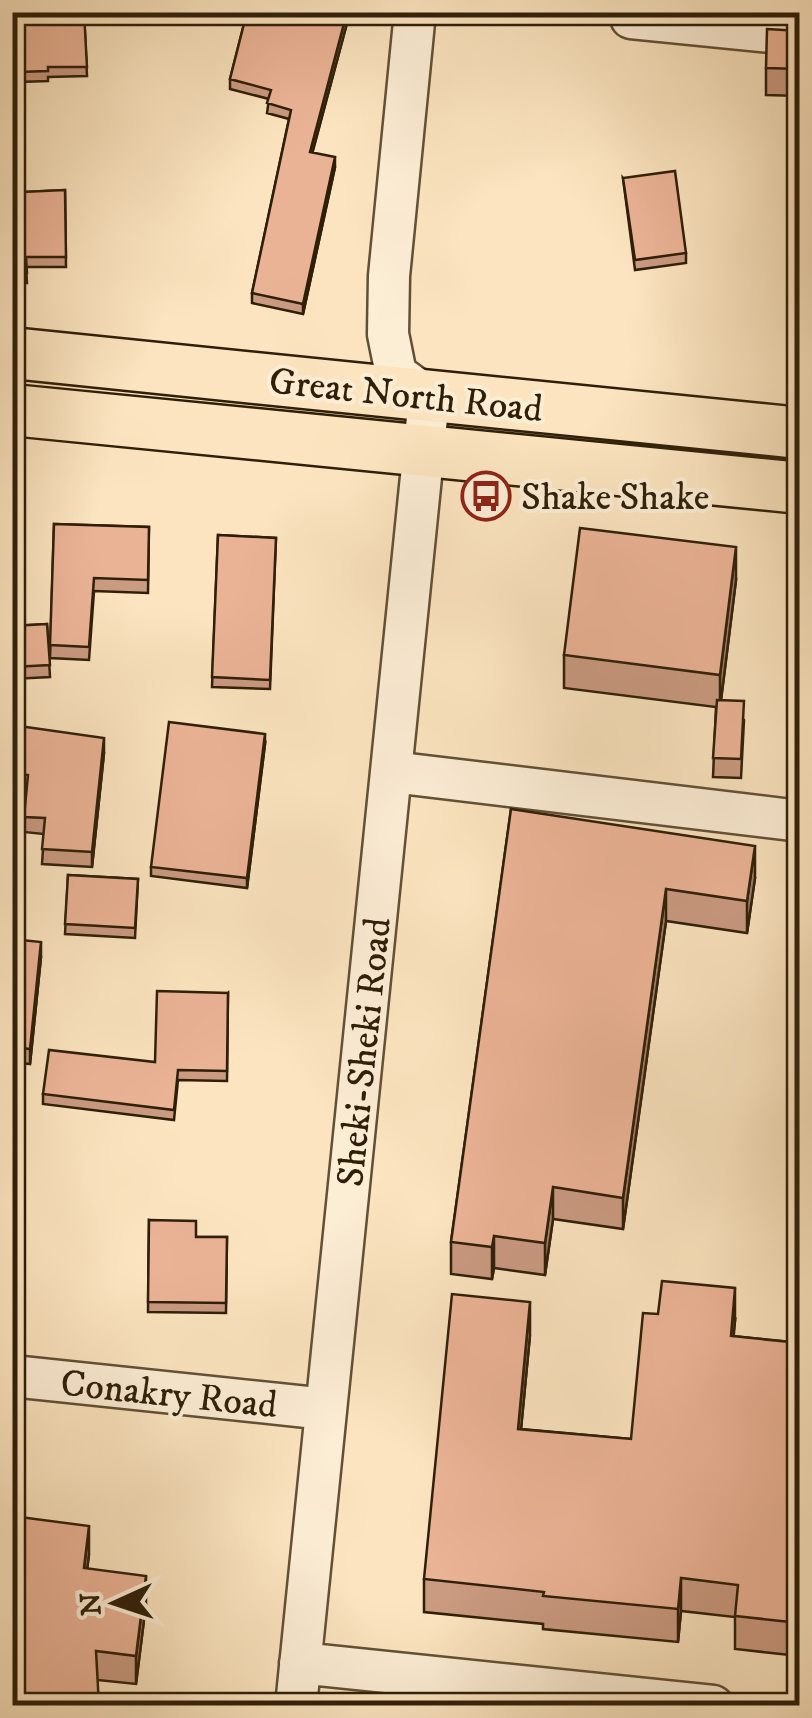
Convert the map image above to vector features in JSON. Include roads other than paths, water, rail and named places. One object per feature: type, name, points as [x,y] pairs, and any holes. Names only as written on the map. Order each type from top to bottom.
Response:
[{"type":"main road","name":"Great North Road","points":[[12,353],[800,433]]},
{"type":"main road","name":"Great North Road","points":[[12,410],[800,488]]},
{"type":"street","points":[[416,12],[388,276],[388,334],[396,374],[430,398]]},
{"type":"street","points":[[631,18],[800,35]]},
{"type":"street","name":"Sheki-Sheki Road","points":[[296,1706],[430,398]]},
{"type":"street","points":[[392,772],[800,821]]},
{"type":"street","name":"Conakry Road","points":[[12,1376],[326,1410]]},
{"type":"street","points":[[300,1663],[713,1706]]},
{"type":"place","name":"Shake Shake","points":[[486,496]]}]
